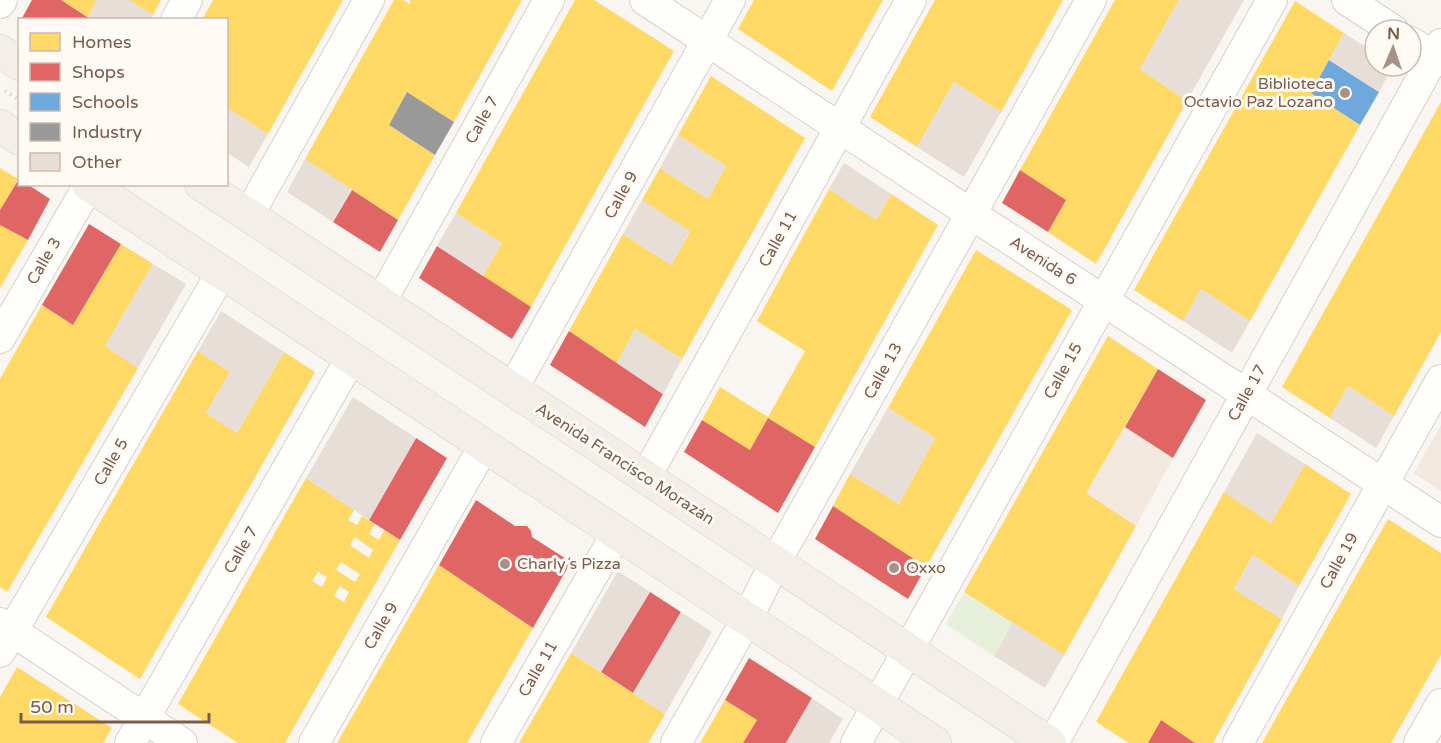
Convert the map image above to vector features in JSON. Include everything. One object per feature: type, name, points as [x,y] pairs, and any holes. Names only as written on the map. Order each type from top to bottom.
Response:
[{"type":"main road","points":[[0,51],[18,63]]},
{"type":"main road","points":[[0,126],[18,138]]},
{"type":"main road","points":[[91,186],[934,743]]},
{"type":"main road","name":"Avenida Francisco Morazán","points":[[204,186],[1051,743]]},
{"type":"street","points":[[177,18],[187,0]]},
{"type":"street","points":[[248,216],[369,0]]},
{"type":"street","name":"Calle 7","points":[[380,303],[549,0]]},
{"type":"street","name":"Avenida 6","points":[[645,0],[1441,522]]},
{"type":"street","name":"Calle 9","points":[[512,390],[730,0]]},
{"type":"street","name":"Calle 11","points":[[645,478],[911,0]]},
{"type":"street","name":"Calle 13","points":[[676,743],[747,620],[775,563],[1091,0]]},
{"type":"street","name":"Calle 15","points":[[856,743],[1272,0]]},
{"type":"street","points":[[1347,0],[1375,18]]},
{"type":"street","name":"Calle 17","points":[[1051,743],[1247,394],[1432,51]]},
{"type":"street","name":"Calle 3","points":[[0,338],[88,186]]},
{"type":"street","name":"Calle 5","points":[[4,636],[222,272]]},
{"type":"street","name":"Calle 7","points":[[137,731],[351,358]]},
{"type":"street","name":"Calle 19","points":[[1238,743],[1441,380]]},
{"type":"street","name":"Calle 9","points":[[314,743],[484,446]]},
{"type":"street","name":"Calle 11","points":[[495,743],[616,533]]},
{"type":"street","points":[[4,636],[137,731],[182,743]]},
{"type":"street","points":[[1419,743],[1441,704]]},
{"type":"path","points":[[0,87],[18,99]]},
{"type":"shaded area","points":[[1441,425],[1441,491],[1414,473]]},
{"type":"shaded area","points":[[1125,427],[1173,458],[1136,526],[1086,493]]},
{"type":"green space","points":[[964,592],[1013,622],[994,656],[946,624]]},
{"type":"building: Homes","points":[[61,0],[97,0],[88,17]]},
{"type":"building: Homes","points":[[129,0],[161,0],[153,15]]},
{"type":"building: Homes","points":[[213,0],[343,0],[268,134],[228,108],[228,18],[203,18]]},
{"type":"building: Homes","points":[[394,0],[403,0],[410,4],[410,0],[522,0],[454,122],[407,92],[389,125],[435,155],[398,220],[305,159]]},
{"type":"building: Homes","points":[[575,0],[594,0],[674,51],[531,307],[483,276],[502,243],[456,213]]},
{"type":"building: Homes","points":[[754,0],[883,0],[832,91],[738,29]]},
{"type":"building: Homes","points":[[935,0],[1063,0],[1001,112],[954,82],[917,147],[870,117]]},
{"type":"building: Homes","points":[[1115,0],[1179,0],[1140,69],[1187,101],[1096,264],[1048,232],[1066,200],[1020,170]]},
{"type":"building: Homes","points":[[1295,1],[1344,33],[1311,93],[1360,125],[1250,321],[1201,289],[1183,321],[1134,290]]},
{"type":"building: Homes","points":[[711,76],[805,138],[682,359],[635,329],[617,363],[569,331],[623,234],[671,265],[690,232],[642,200],[660,168],[708,199],[726,166],[678,135]]},
{"type":"building: Homes","points":[[1441,102],[1441,332],[1394,416],[1348,386],[1330,418],[1282,387]]},
{"type":"building: Homes","points":[[0,168],[18,179],[0,210]]},
{"type":"building: Homes","points":[[829,189],[876,220],[891,194],[938,225],[815,447],[768,418],[750,450],[702,420],[720,387],[768,417],[805,351],[757,321]]},
{"type":"building: Homes","points":[[0,225],[28,240],[0,288]]},
{"type":"building: Homes","points":[[121,244],[153,264],[105,346],[138,368],[7,592],[0,587],[0,379],[42,305],[73,325]]},
{"type":"building: Homes","points":[[976,250],[1072,310],[926,567],[833,506],[850,474],[899,504],[935,438],[888,408]]},
{"type":"building: Homes","points":[[1108,336],[1158,369],[1086,493],[1136,526],[1064,655],[964,592]]},
{"type":"building: Homes","points":[[198,351],[230,372],[206,413],[237,433],[284,352],[315,372],[140,679],[46,617]]},
{"type":"building: Homes","points":[[1305,464],[1351,494],[1299,586],[1253,555],[1234,589],[1282,619],[1213,743],[1195,743],[1161,720],[1148,743],[1129,743],[1096,722],[1224,492],[1271,523]]},
{"type":"building: Homes","points":[[306,478],[354,510],[348,520],[357,525],[362,516],[375,524],[369,534],[379,540],[384,530],[400,540],[285,743],[238,743],[178,704]],"holes":[[[355,537],[373,550],[369,558],[350,545]],[[341,562],[360,574],[355,582],[336,570]],[[318,572],[327,577],[322,587],[312,581]],[[340,586],[349,592],[344,602],[334,596]]]},
{"type":"building: Homes","points":[[1388,519],[1441,553],[1441,655],[1391,743],[1262,743]]},
{"type":"building: Homes","points":[[439,565],[533,628],[467,743],[337,743]]},
{"type":"building: Homes","points":[[571,653],[665,714],[648,743],[519,743]]},
{"type":"building: Homes","points":[[17,667],[112,728],[103,743],[0,743],[0,697]]},
{"type":"building: Homes","points":[[725,700],[757,720],[743,743],[700,743]]},
{"type":"building: Shops","points":[[32,0],[61,0],[89,18],[22,18]]},
{"type":"building: Shops","points":[[1020,170],[1066,200],[1048,232],[1002,203]]},
{"type":"building: Shops","points":[[18,180],[18,186],[30,186],[50,199],[28,240],[0,225],[0,210]]},
{"type":"building: Shops","points":[[352,190],[398,220],[380,252],[333,222]]},
{"type":"building: Shops","points":[[89,224],[121,244],[73,325],[42,305]]},
{"type":"building: Shops","points":[[437,246],[531,307],[512,339],[419,278]]},
{"type":"building: Shops","points":[[569,331],[663,394],[645,427],[550,365]]},
{"type":"building: Shops","points":[[1158,369],[1206,400],[1173,458],[1125,427]]},
{"type":"building: Shops","points":[[768,418],[815,447],[778,513],[684,452],[702,420],[750,450]]},
{"type":"building: Shops","points":[[416,438],[447,458],[400,540],[369,520]]},
{"type":"building: Shops","name":"Charly´s Pizza","points":[[476,500],[515,526],[527,526],[532,537],[571,562],[533,628],[439,565]]},
{"type":"building: Shops","points":[[833,506],[926,567],[908,599],[815,539]]},
{"type":"building: Shops","points":[[650,592],[681,612],[633,693],[601,672]]},
{"type":"building: Shops","points":[[749,658],[812,698],[786,743],[743,743],[757,720],[725,700]]},
{"type":"building: Shops","points":[[1161,720],[1195,743],[1148,743]]},
{"type":"building: Schools","name":"Biblioteca Octavio Paz Lozano","points":[[1329,60],[1379,92],[1360,125],[1311,93]]},
{"type":"building: Industry","points":[[407,92],[454,122],[435,155],[389,125]]},
{"type":"building: Other","points":[[97,0],[129,0],[153,15],[151,18],[88,17]]},
{"type":"building: Other","points":[[1179,0],[1244,0],[1187,101],[1140,69]]},
{"type":"building: Other","points":[[1344,33],[1363,45],[1363,78],[1387,78],[1379,92],[1329,60]]},
{"type":"building: Other","points":[[954,82],[1001,112],[964,177],[917,147]]},
{"type":"building: Other","points":[[228,108],[268,134],[249,167],[228,153]]},
{"type":"building: Other","points":[[678,135],[726,166],[708,199],[660,168]]},
{"type":"building: Other","points":[[305,159],[352,189],[333,222],[287,192]]},
{"type":"building: Other","points":[[844,163],[891,194],[876,220],[829,189]]},
{"type":"building: Other","points":[[642,200],[690,231],[671,265],[623,234]]},
{"type":"building: Other","points":[[456,213],[502,243],[483,276],[437,246]]},
{"type":"building: Other","points":[[153,264],[186,284],[138,368],[105,346]]},
{"type":"building: Other","points":[[1201,289],[1250,321],[1232,353],[1183,321]]},
{"type":"building: Other","points":[[221,311],[284,352],[237,433],[206,413],[230,372],[198,351]]},
{"type":"building: Other","points":[[635,329],[682,359],[663,394],[617,363]]},
{"type":"building: Other","points":[[1348,386],[1394,416],[1376,448],[1330,418]]},
{"type":"building: Other","points":[[353,397],[416,438],[369,520],[306,478]]},
{"type":"building: Other","points":[[888,408],[935,438],[899,504],[850,474]]},
{"type":"building: Other","points":[[1257,433],[1305,464],[1271,523],[1224,492]]},
{"type":"building: Other","points":[[1253,555],[1299,586],[1282,619],[1234,589]]},
{"type":"building: Other","points":[[618,571],[650,592],[601,672],[571,653]]},
{"type":"building: Other","points":[[681,612],[712,632],[665,714],[633,693]]},
{"type":"building: Other","points":[[1013,622],[1064,655],[1045,688],[994,656]]},
{"type":"building: Other","points":[[812,698],[843,719],[829,743],[786,743]]},
{"type":"place","name":"Biblioteca Octavio Paz Lozano","points":[[1345,93]]},
{"type":"place","name":"Charly´s Pizza","points":[[505,564]]},
{"type":"place","name":"Oxxo","points":[[894,568]]}]
